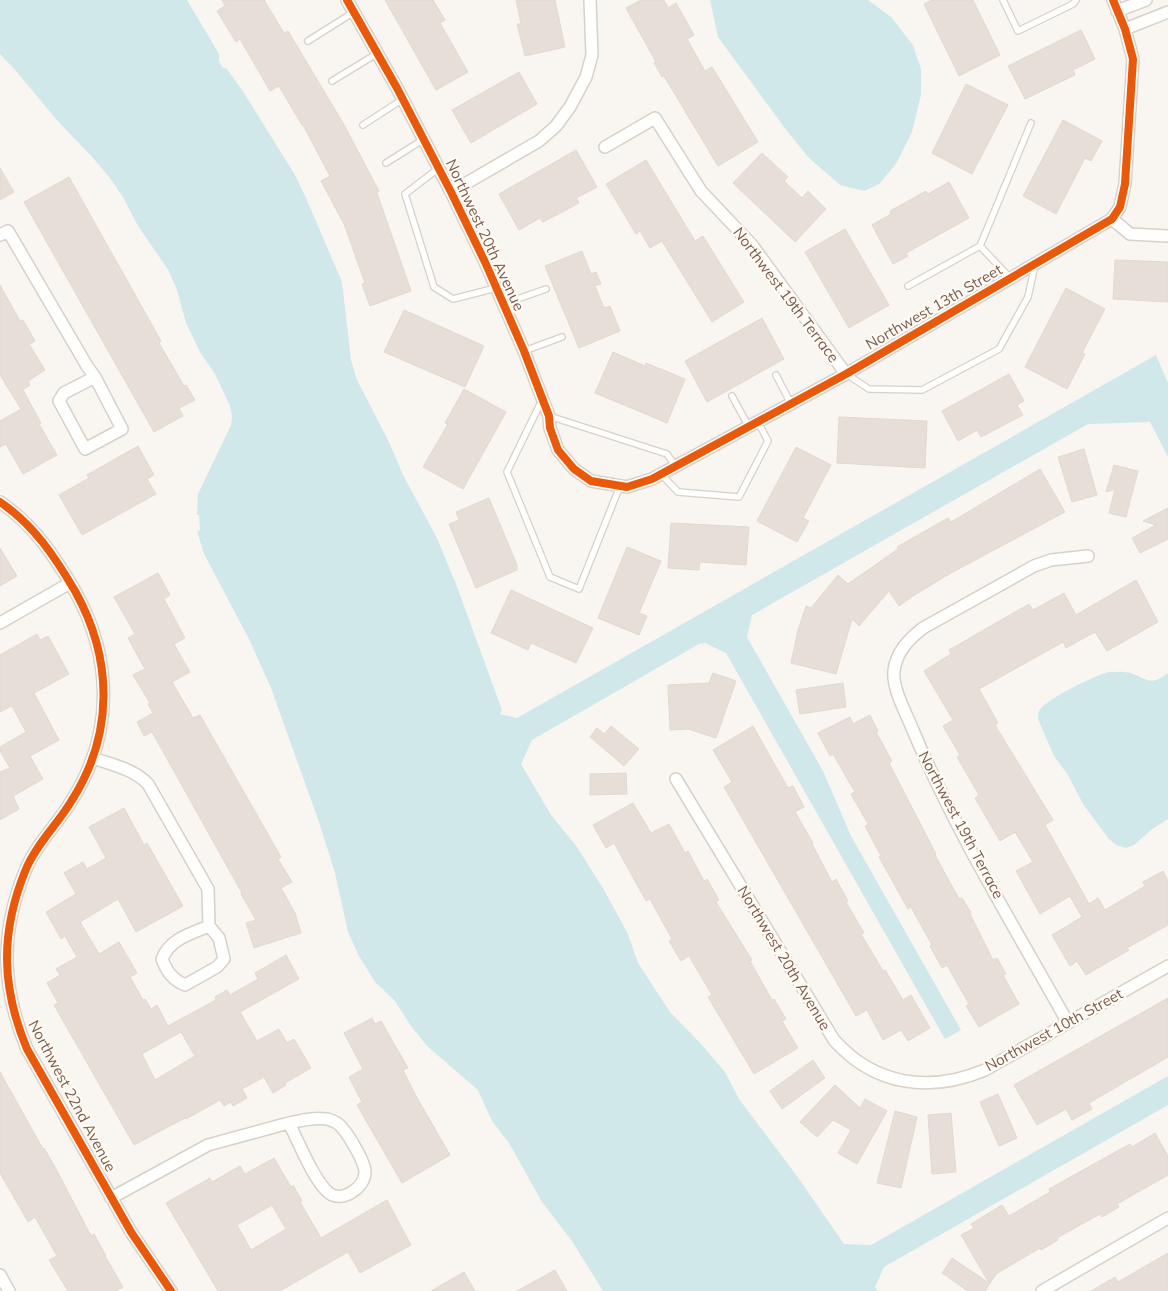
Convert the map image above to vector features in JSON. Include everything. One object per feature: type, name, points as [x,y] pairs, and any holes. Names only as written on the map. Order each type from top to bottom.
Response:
[{"type":"street","name":"Northwest 20th Avenue","points":[[347,0],[403,99],[451,192],[524,351],[549,416],[550,428],[558,450],[574,469],[591,481]]},
{"type":"street","points":[[451,192],[539,142],[556,126],[570,108],[586,77],[592,55],[590,0]]},
{"type":"street","points":[[1146,0],[1115,5],[1125,29],[1133,58],[1125,184],[1120,207],[1112,219],[1130,234],[1168,236]]},
{"type":"street","points":[[1125,29],[1168,12]]},
{"type":"street","name":"Northwest 19th Terrace","points":[[605,147],[655,118],[701,191],[752,245],[846,374]]},
{"type":"street","name":"Northwest 13th Street","points":[[591,481],[627,487],[652,480],[846,374],[1112,219]]},
{"type":"street","points":[[0,235],[8,231],[87,366],[95,376],[122,429],[84,449],[59,401],[64,393],[95,376]]},
{"type":"street","name":"Northwest 22nd Avenue","points":[[0,502],[29,526],[46,545],[82,605],[93,629],[100,654],[104,707],[100,732],[85,779],[72,802],[40,844],[26,867],[16,892],[7,936],[6,972],[10,998],[17,1024],[27,1049],[130,1232],[172,1291]]},
{"type":"street","name":"Northwest 19th Terrace","points":[[1068,1022],[950,811],[923,755],[898,694],[894,672],[899,656],[908,641],[923,628],[1034,566],[1051,560],[1088,556]]},
{"type":"street","points":[[0,623],[70,583]]},
{"type":"street","points":[[93,758],[141,776],[148,784],[208,889],[209,926],[219,938],[224,959],[217,967],[185,985],[176,981],[168,973],[162,959],[166,949],[177,940],[209,926]]},
{"type":"street","name":"Northwest 20th Avenue","points":[[676,779],[834,1040],[857,1061],[875,1072],[894,1079],[914,1083],[935,1084]]},
{"type":"street","name":"Northwest 10th Street","points":[[935,1084],[966,1078],[985,1070],[1168,966]]},
{"type":"street","points":[[111,1198],[208,1144],[289,1123],[316,1118],[328,1119],[338,1124],[349,1136],[365,1170],[364,1178],[358,1187],[348,1195],[330,1194],[320,1184],[289,1123]]},
{"type":"street","points":[[1042,1291],[1168,1218]]},
{"type":"street","points":[[0,1275],[9,1291]]},
{"type":"lane","points":[[1003,0],[1018,31],[1073,4],[1076,0]]},
{"type":"lane","points":[[308,41],[354,12]]},
{"type":"lane","points":[[332,81],[378,53]]},
{"type":"lane","points":[[363,125],[403,99]]},
{"type":"lane","points":[[908,286],[980,246],[1031,123]]},
{"type":"lane","points":[[386,163],[424,139]]},
{"type":"lane","points":[[439,168],[405,194],[434,287],[453,299],[496,288]]},
{"type":"lane","points":[[980,246],[1011,279]]},
{"type":"lane","points":[[846,374],[869,388],[922,390],[999,349],[1028,297],[1035,265]]},
{"type":"lane","points":[[503,304],[546,289]]},
{"type":"lane","points":[[524,351],[562,336]]},
{"type":"lane","points":[[776,375],[791,404]]},
{"type":"lane","points":[[661,474],[678,492],[739,497],[768,441],[732,396]]},
{"type":"lane","points":[[542,399],[507,472],[550,577],[579,589],[620,486]]},
{"type":"lane","points":[[549,416],[667,454],[676,466]]},
{"type":"water","points":[[0,0],[187,0],[219,54],[219,61],[222,67],[227,69],[244,93],[295,175],[306,198],[342,282],[351,360],[357,380],[389,442],[403,475],[437,538],[456,584],[502,710],[500,714],[517,718],[1156,355],[1168,383],[1168,457],[1150,422],[1088,424],[752,615],[747,637],[823,771],[851,836],[961,1030],[945,1039],[726,653],[705,643],[699,644],[532,740],[521,764],[551,815],[577,847],[604,890],[628,934],[638,963],[670,1012],[725,1072],[739,1099],[797,1176],[844,1244],[871,1245],[1168,1076],[1168,1105],[884,1267],[875,1287],[878,1291],[603,1291],[572,1241],[542,1202],[509,1143],[492,1121],[478,1090],[427,1046],[395,1001],[375,982],[359,956],[348,932],[335,873],[319,822],[271,688],[250,641],[204,554],[197,531],[200,530],[199,515],[197,515],[198,494],[231,425],[230,406],[215,374],[200,352],[186,323],[177,290],[169,271],[138,226],[123,197],[94,159],[56,119],[0,54]]},
{"type":"water","points":[[710,0],[868,0],[891,17],[913,45],[921,69],[921,95],[912,132],[896,164],[879,184],[864,191],[840,185],[809,158],[718,37]]},
{"type":"water","points":[[1109,672],[1127,672],[1153,681],[1168,673],[1168,819],[1151,830],[1134,845],[1126,848],[1116,845],[1109,839],[1083,804],[1068,775],[1054,756],[1038,719],[1039,711],[1050,701],[1082,683]]},
{"type":"building","points":[[222,0],[264,0],[284,33],[288,31],[343,123],[379,191],[377,193],[411,291],[370,306],[362,284],[365,283],[344,224],[321,181],[330,176],[303,125],[279,86],[270,91],[240,39],[236,42],[217,11],[225,6]]},
{"type":"building","points":[[385,0],[433,0],[445,20],[440,23],[468,72],[436,90]]},
{"type":"building","points":[[516,0],[555,0],[565,47],[525,56],[517,24],[521,24]]},
{"type":"building","points":[[641,0],[664,0],[668,8],[676,3],[694,35],[687,39],[705,71],[712,67],[758,142],[718,166],[664,76],[662,77],[654,63],[656,62],[626,8]]},
{"type":"building","points":[[932,0],[973,0],[1000,55],[959,76],[924,4]]},
{"type":"building","points":[[1081,30],[1095,59],[1073,70],[1075,75],[1025,99],[1008,66]]},
{"type":"building","points":[[519,72],[537,104],[471,143],[452,110]]},
{"type":"building","points":[[966,84],[1008,105],[972,174],[932,153]]},
{"type":"building","points":[[1063,120],[1102,141],[1091,161],[1085,158],[1056,214],[1023,196]]},
{"type":"building","points":[[576,150],[597,187],[576,198],[579,203],[543,222],[540,218],[519,230],[499,194]]},
{"type":"building","points":[[762,153],[788,177],[784,181],[802,198],[808,191],[826,209],[795,242],[733,183]]},
{"type":"building","points":[[646,160],[695,241],[703,236],[744,302],[712,322],[662,241],[650,248],[640,231],[636,234],[606,184]]},
{"type":"building","points":[[0,168],[14,192],[0,200]]},
{"type":"building","points":[[69,177],[161,341],[159,343],[184,386],[186,385],[195,400],[179,408],[183,416],[154,432],[24,202]]},
{"type":"building","points":[[949,182],[969,218],[906,253],[908,256],[893,264],[872,225],[891,214],[890,211],[926,191],[928,194]]},
{"type":"building","points":[[845,229],[889,305],[849,328],[805,252]]},
{"type":"building","points":[[582,251],[591,274],[596,272],[601,284],[595,286],[604,308],[610,306],[620,331],[579,348],[545,266]]},
{"type":"building","points":[[1115,260],[1168,262],[1168,302],[1113,299]]},
{"type":"building","points":[[0,285],[20,321],[23,320],[35,341],[29,344],[45,370],[28,381],[30,385],[23,390],[41,423],[39,424],[57,455],[23,474],[6,444],[0,447],[0,421],[21,409],[0,375]]},
{"type":"building","points":[[1066,288],[1105,309],[1082,353],[1085,354],[1067,389],[1025,367]]},
{"type":"building","points":[[404,310],[484,346],[465,387],[384,352]]},
{"type":"building","points":[[762,318],[784,359],[707,402],[685,361]]},
{"type":"building","points":[[613,352],[645,366],[646,363],[685,379],[667,423],[595,393]]},
{"type":"building","points":[[1009,374],[1024,401],[1017,405],[1023,415],[981,437],[977,430],[958,441],[942,411]]},
{"type":"building","points":[[464,389],[506,412],[463,489],[423,467],[448,424],[445,423]]},
{"type":"building","points":[[839,417],[927,421],[925,468],[837,463]]},
{"type":"building","points":[[138,446],[154,475],[147,479],[156,494],[82,535],[59,495],[89,478],[87,475]]},
{"type":"building","points":[[796,447],[831,465],[803,518],[809,521],[797,542],[757,521]]},
{"type":"building","points":[[1084,449],[1097,495],[1072,502],[1058,457]]},
{"type":"building","points":[[1114,465],[1138,471],[1126,517],[1109,513],[1115,489],[1106,492]]},
{"type":"building","points":[[1040,469],[1065,512],[951,573],[899,606],[889,591],[859,626],[852,619],[836,674],[791,663],[798,630],[806,606],[811,608],[838,575],[848,584],[898,549],[897,547],[948,518],[951,522]]},
{"type":"building","points":[[489,498],[517,565],[517,570],[476,588],[449,524],[459,520],[456,512]]},
{"type":"building","points":[[1168,508],[1168,539],[1140,553],[1132,538],[1156,525],[1143,521]]},
{"type":"building","points":[[671,523],[749,527],[746,565],[700,562],[699,570],[668,568]]},
{"type":"building","points":[[627,547],[661,561],[639,613],[647,616],[639,635],[598,618]]},
{"type":"building","points":[[0,548],[17,576],[0,586]]},
{"type":"building","points":[[158,573],[170,595],[164,599],[185,638],[174,644],[190,672],[172,682],[193,718],[200,715],[281,857],[278,859],[292,882],[281,888],[295,913],[301,933],[254,948],[246,923],[256,920],[152,732],[144,736],[137,722],[153,713],[148,704],[150,703],[133,675],[145,669],[128,638],[135,634],[114,597]]},
{"type":"building","points":[[1136,580],[1158,622],[1107,651],[1095,632],[1066,648],[1063,642],[979,689],[998,723],[995,725],[1053,820],[1045,825],[1089,904],[1098,898],[1105,910],[1145,886],[1143,882],[1163,871],[1168,881],[1168,925],[1127,948],[1129,950],[1086,975],[1077,961],[1070,966],[1052,935],[1082,917],[1070,896],[1040,914],[1016,871],[1033,862],[1015,832],[1000,841],[975,798],[979,795],[957,757],[960,755],[943,726],[953,720],[924,671],[951,654],[949,650],[1029,604],[1033,610],[1064,593],[1076,615]]},
{"type":"building","points":[[511,590],[593,628],[576,663],[531,643],[528,650],[491,633]]},
{"type":"building","points":[[37,634],[40,640],[48,636],[69,674],[34,693],[59,740],[30,756],[43,779],[13,796],[19,809],[0,820],[0,772],[10,768],[0,751],[0,747],[26,732],[12,706],[0,712],[0,655]]},
{"type":"building","points":[[713,673],[736,681],[716,738],[688,729],[670,730],[668,685],[709,683]]},
{"type":"building","points":[[843,683],[846,707],[800,714],[796,690]]},
{"type":"building","points":[[870,715],[878,731],[876,732],[892,761],[889,763],[935,855],[959,899],[962,898],[971,913],[993,960],[997,958],[1006,974],[1003,975],[1019,1004],[979,1027],[966,1006],[969,1004],[947,965],[942,968],[930,946],[932,945],[911,907],[908,909],[879,857],[881,856],[865,826],[868,824],[851,794],[855,792],[833,754],[830,756],[818,733],[850,717],[853,724]]},
{"type":"building","points":[[611,726],[639,749],[624,766],[590,737],[597,728],[604,734]]},
{"type":"building","points":[[753,726],[788,788],[793,786],[804,807],[795,812],[832,882],[836,879],[848,901],[846,902],[864,933],[861,934],[903,1000],[911,995],[930,1028],[908,1041],[901,1030],[883,1040],[867,1010],[856,1016],[724,787],[732,782],[713,750]]},
{"type":"building","points":[[626,773],[627,794],[590,795],[590,774]]},
{"type":"building","points":[[633,803],[651,833],[669,824],[685,853],[688,851],[704,881],[707,879],[719,900],[716,902],[752,960],[750,961],[772,1000],[774,999],[786,1019],[782,1021],[798,1048],[754,1074],[708,997],[712,995],[689,956],[681,961],[669,941],[672,939],[650,899],[646,901],[614,843],[606,848],[593,825]]},
{"type":"building","points":[[124,808],[144,845],[147,843],[183,906],[136,932],[118,899],[80,922],[99,954],[119,942],[137,973],[130,977],[143,1000],[145,999],[151,1009],[157,1005],[168,1026],[216,1000],[215,997],[227,990],[230,995],[258,979],[255,973],[286,955],[299,979],[240,1012],[257,1041],[279,1029],[287,1043],[294,1039],[311,1068],[285,1083],[286,1085],[273,1093],[264,1077],[242,1089],[247,1098],[233,1106],[231,1102],[224,1106],[220,1100],[134,1145],[54,1005],[58,1003],[47,983],[60,975],[56,969],[77,957],[65,936],[61,939],[46,912],[76,894],[64,873],[83,862],[87,869],[106,858],[89,827]],"holes":[[[181,1032],[195,1056],[155,1080],[142,1054]]]},
{"type":"building","points":[[1168,998],[1168,1057],[1089,1103],[1092,1109],[1072,1120],[1066,1109],[1037,1125],[1014,1085]]},
{"type":"building","points":[[372,1018],[375,1024],[381,1021],[408,1068],[403,1070],[450,1155],[402,1183],[357,1105],[362,1102],[349,1077],[363,1069],[344,1033]]},
{"type":"building","points":[[813,1060],[825,1078],[782,1109],[770,1091]]},
{"type":"building","points":[[0,1072],[55,1167],[91,1236],[94,1234],[123,1287],[116,1291],[68,1291],[49,1260],[57,1256],[35,1217],[28,1222],[0,1173]]},
{"type":"building","points":[[835,1085],[860,1108],[865,1099],[887,1111],[857,1164],[838,1153],[851,1130],[833,1120],[817,1137],[800,1122]]},
{"type":"building","points":[[998,1094],[1017,1138],[999,1146],[980,1102]]},
{"type":"building","points":[[895,1111],[917,1117],[901,1188],[877,1183]]},
{"type":"building","points":[[951,1113],[956,1172],[932,1174],[928,1115]]},
{"type":"building","points":[[1155,1133],[1168,1156],[1168,1175],[1117,1204],[1119,1207],[1102,1217],[1100,1214],[1057,1238],[1058,1240],[1041,1250],[1040,1248],[996,1274],[985,1291],[968,1291],[942,1273],[952,1258],[989,1283],[961,1235],[974,1228],[971,1224],[1002,1205],[1009,1216],[1050,1192],[1049,1189],[1130,1144],[1132,1147]]},
{"type":"building","points":[[274,1158],[291,1187],[293,1185],[302,1201],[300,1202],[321,1238],[387,1200],[411,1245],[360,1273],[348,1252],[280,1291],[218,1291],[166,1203],[210,1178],[212,1182],[240,1166],[245,1174]],"holes":[[[272,1205],[286,1229],[251,1250],[237,1225]]]},
{"type":"building","points":[[1168,1253],[1168,1291],[1091,1291],[1115,1277],[1118,1282]]},
{"type":"building","points":[[555,1270],[567,1291],[517,1291]]},
{"type":"building","points":[[464,1272],[475,1291],[431,1291]]},
{"type":"cycle path","points":[[347,0],[397,88],[485,262],[524,351],[549,416],[550,428],[558,450],[574,469],[591,481],[627,487],[652,479],[846,374],[1112,219],[1120,207],[1125,184],[1133,59],[1125,29],[1113,0]]},
{"type":"cycle path","points":[[0,502],[23,521],[43,542],[75,591],[88,617],[96,643],[102,670],[104,696],[96,749],[86,775],[72,800],[31,860],[18,892],[8,937],[8,981],[12,1004],[27,1049],[131,1232],[171,1291]]}]
